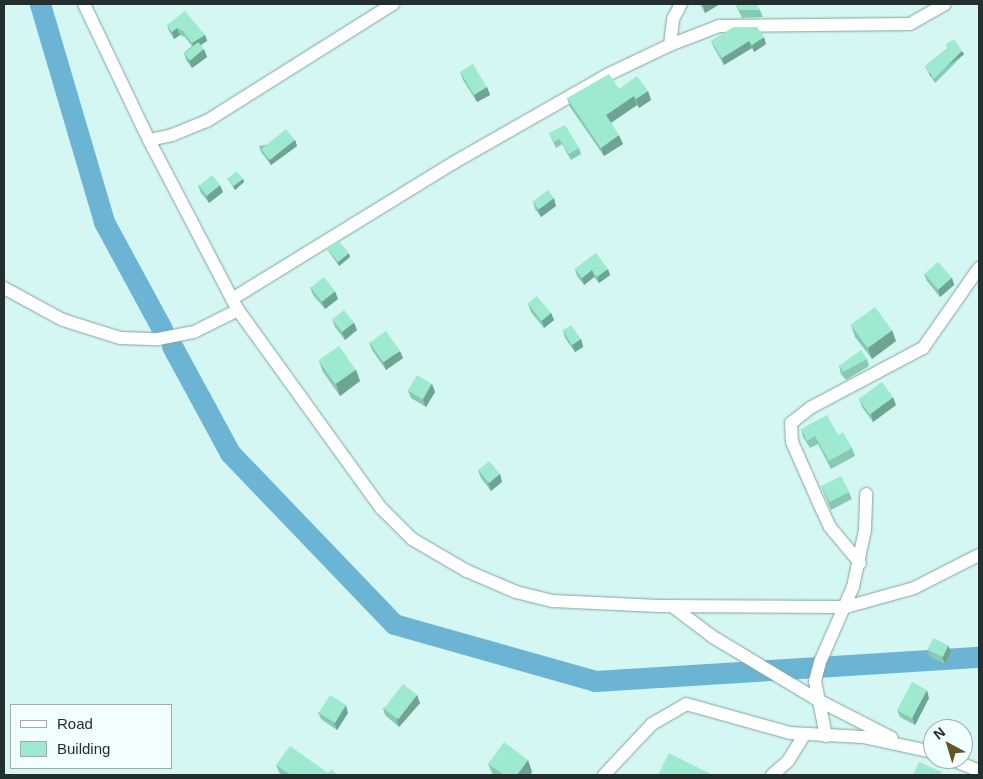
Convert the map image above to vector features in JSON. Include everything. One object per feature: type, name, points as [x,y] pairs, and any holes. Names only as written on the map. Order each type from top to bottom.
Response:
[{"type":"street","points":[[84,4],[149,140],[238,310],[381,508],[412,539],[467,571],[516,592],[553,601],[672,606],[846,608],[914,588],[979,556]]},
{"type":"street","points":[[149,140],[172,135],[207,121],[393,4]]},
{"type":"street","points":[[670,45],[674,20],[681,4]]},
{"type":"street","points":[[232,299],[453,163],[607,75],[670,45],[719,26],[910,24],[945,4]]},
{"type":"street","points":[[860,563],[830,527],[792,442],[791,423],[810,408],[923,348],[979,268]]},
{"type":"street","points":[[4,288],[63,320],[120,338],[158,340],[194,332],[238,310]]},
{"type":"street","points":[[826,736],[816,699],[815,681],[820,662],[846,608],[860,563],[866,494]]},
{"type":"street","points":[[672,606],[713,637],[816,699],[901,743]]},
{"type":"street","points":[[604,775],[652,724],[686,704],[756,724],[806,734],[863,737],[901,743],[923,749]]},
{"type":"street","points":[[772,775],[788,762],[806,734]]},
{"type":"building","points":[[756,4],[760,10],[739,10],[736,5]]},
{"type":"building","points":[[185,11],[205,35],[192,43],[183,31],[177,28],[172,32],[167,25]]},
{"type":"building","points":[[734,27],[757,27],[764,37],[752,45],[749,41],[722,58],[711,41]]},
{"type":"building","points":[[954,39],[962,51],[934,79],[925,66],[949,48],[946,44]]},
{"type":"building","points":[[198,42],[204,49],[190,61],[184,54]]},
{"type":"building","points":[[473,64],[487,87],[474,95],[460,72]]},
{"type":"building","points":[[609,74],[619,89],[637,76],[648,91],[636,99],[634,96],[606,115],[619,135],[601,148],[567,98]]},
{"type":"building","points":[[565,125],[579,148],[569,154],[559,139],[554,142],[549,133]]},
{"type":"building","points":[[286,129],[295,140],[270,160],[261,149]]},
{"type":"building","points":[[237,171],[243,179],[233,186],[227,178]]},
{"type":"building","points":[[212,175],[220,185],[207,196],[199,186]]},
{"type":"building","points":[[548,190],[554,198],[539,209],[533,201]]},
{"type":"building","points":[[338,240],[349,253],[338,262],[327,249]]},
{"type":"building","points":[[596,253],[608,269],[597,277],[592,270],[582,278],[575,269]]},
{"type":"building","points":[[938,262],[952,278],[938,290],[924,274]]},
{"type":"building","points":[[324,277],[335,291],[322,302],[311,287]]},
{"type":"building","points":[[537,296],[551,313],[542,321],[528,304]]},
{"type":"building","points":[[875,307],[892,330],[868,348],[851,325]]},
{"type":"building","points":[[344,310],[354,323],[342,332],[332,319]]},
{"type":"building","points":[[571,325],[581,339],[572,345],[563,330]]},
{"type":"building","points":[[386,331],[400,351],[383,362],[370,342]]},
{"type":"building","points":[[339,346],[356,370],[335,384],[319,360]]},
{"type":"building","points":[[861,350],[867,359],[843,372],[839,366]]},
{"type":"building","points":[[417,375],[432,384],[422,399],[408,390]]},
{"type":"building","points":[[882,382],[893,397],[870,414],[859,399]]},
{"type":"building","points":[[827,415],[838,435],[843,432],[852,448],[829,461],[815,436],[807,441],[801,429]]},
{"type":"building","points":[[489,461],[500,474],[489,483],[478,470]]},
{"type":"building","points":[[841,476],[849,492],[830,502],[821,486]]},
{"type":"building","points":[[933,638],[948,645],[943,657],[928,650]]},
{"type":"building","points":[[912,682],[927,690],[912,718],[897,710]]},
{"type":"building","points":[[403,684],[417,695],[398,720],[384,708]]},
{"type":"building","points":[[330,695],[346,705],[335,723],[319,713]]},
{"type":"building","points":[[504,742],[528,760],[517,775],[504,775],[488,764]]},
{"type":"building","points":[[290,746],[328,773],[331,769],[338,775],[291,775],[276,765]]},
{"type":"building","points":[[669,753],[713,775],[658,775]]},
{"type":"building","points":[[919,762],[923,764],[923,769],[935,769],[942,772],[940,775],[913,775]]},
{"type":"waterway","points":[[40,4],[104,222],[162,329]]},
{"type":"waterway","points":[[172,346],[230,453],[394,624],[595,681],[979,657]]}]
